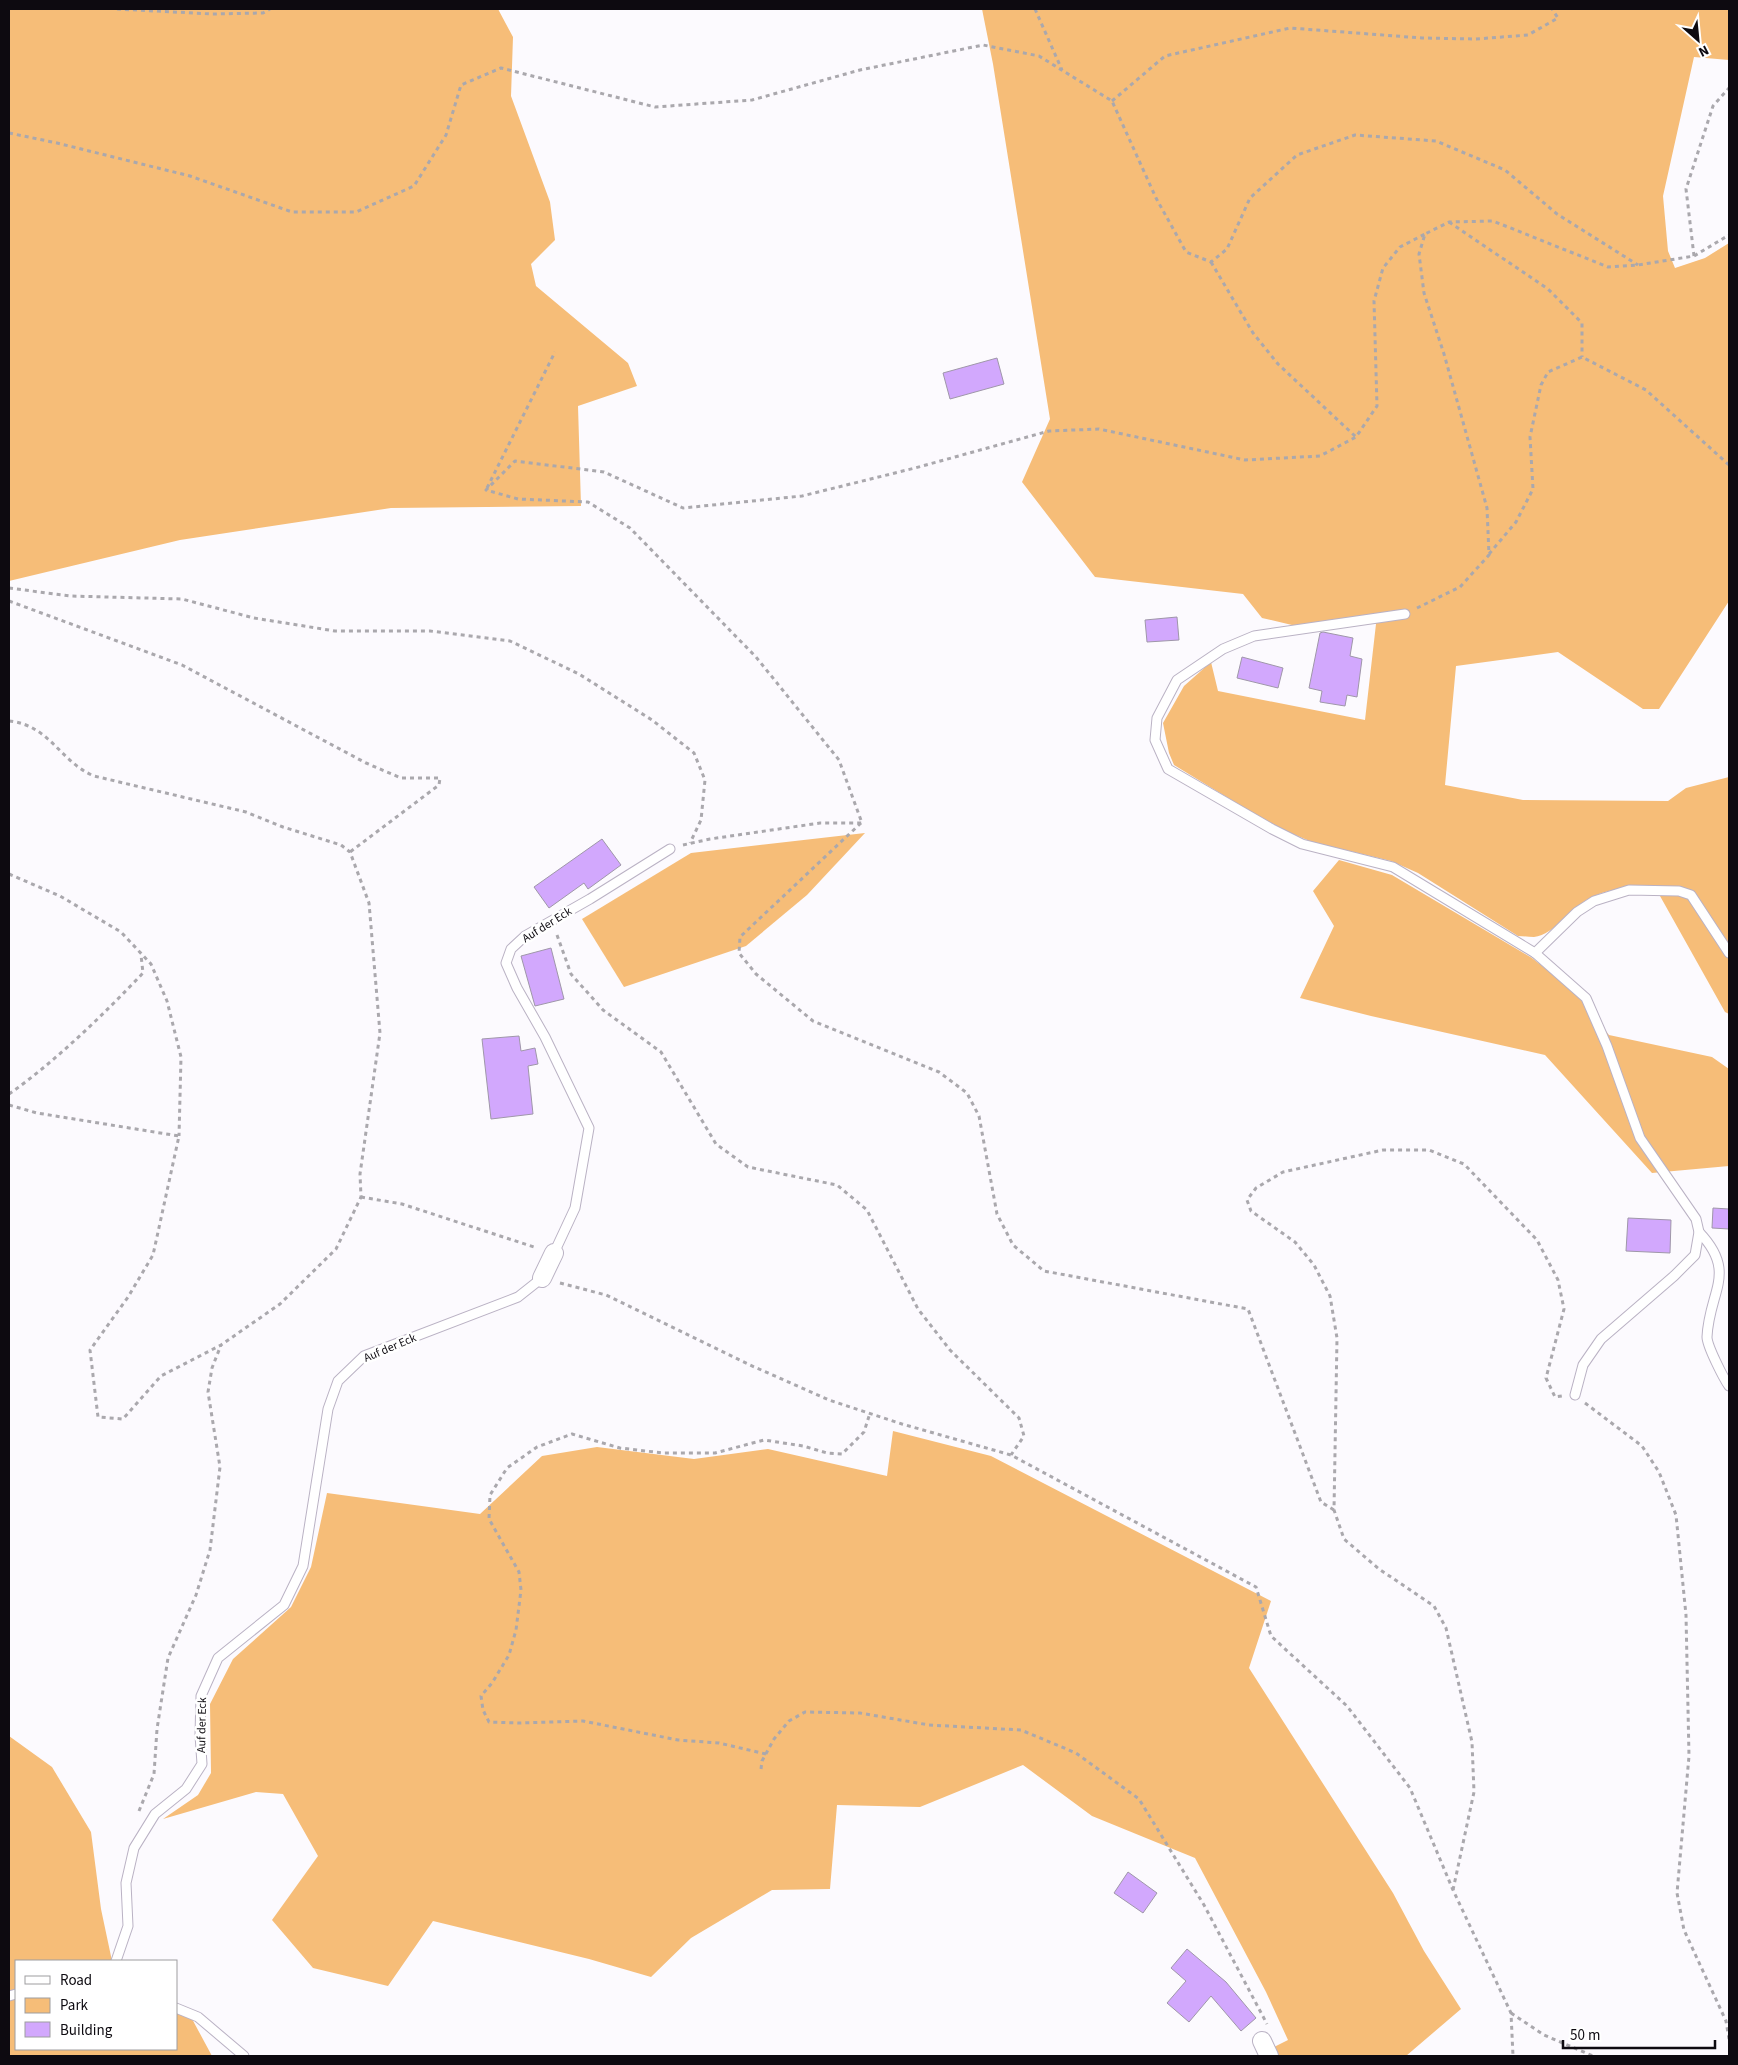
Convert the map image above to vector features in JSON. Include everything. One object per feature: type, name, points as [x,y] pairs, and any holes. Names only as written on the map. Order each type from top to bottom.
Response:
[{"type":"street","name":"Auf der Eck","points":[[542,1278],[554,1253]]},
{"type":"lane","points":[[1405,614],[1254,636],[1223,649],[1177,680],[1157,718],[1156,740],[1168,768],[1272,829],[1302,844],[1393,867],[1535,953],[1586,998],[1607,1046],[1640,1138],[1696,1219],[1699,1232],[1695,1256],[1601,1339],[1583,1365],[1575,1395]]},
{"type":"lane","name":"Auf der Eck","points":[[554,1253],[575,1208],[589,1128],[545,1037],[517,988],[506,963],[511,949],[525,936],[670,849]]},
{"type":"lane","points":[[1535,953],[1577,912],[1594,901],[1629,890],[1679,891],[1691,895],[1729,953]]},
{"type":"lane","points":[[1699,1232],[1713,1244],[1724,1264],[1723,1285],[1708,1326],[1707,1340],[1729,1386]]},
{"type":"lane","name":"Auf der Eck","points":[[116,1960],[128,1926],[126,1883],[134,1848],[155,1814],[186,1789],[202,1764],[200,1735],[201,1696],[218,1658],[284,1605],[303,1566],[328,1409],[338,1381],[364,1356],[518,1297],[542,1278]]},
{"type":"lane","points":[[178,2009],[198,2018],[244,2056]]},
{"type":"path","points":[[117,9],[212,14],[263,13],[270,9]]},
{"type":"path","points":[[1035,9],[1062,70]]},
{"type":"path","points":[[1112,101],[1165,56],[1290,28],[1422,38],[1476,39],[1528,35],[1558,18],[1552,9]]},
{"type":"path","points":[[9,133],[190,176],[292,212],[356,212],[414,186],[446,135],[461,85],[501,68],[654,107],[752,100],[860,70],[983,45],[1038,56],[1112,101],[1156,198],[1186,252],[1210,262],[1253,334],[1278,364],[1356,437]]},
{"type":"path","points":[[1694,256],[1686,189],[1713,106],[1729,88]]},
{"type":"path","points":[[1210,262],[1227,249],[1250,198],[1297,155],[1355,135],[1436,141],[1505,170],[1557,214],[1638,265]]},
{"type":"path","points":[[486,490],[515,461],[604,472],[683,508],[802,496],[915,468],[1049,431],[1099,429],[1245,460],[1320,456],[1356,437],[1377,406],[1374,301],[1383,268],[1400,247],[1449,222],[1493,221],[1608,267],[1638,265],[1694,256],[1729,235]]},
{"type":"path","points":[[1449,222],[1548,289],[1582,323],[1582,357]]},
{"type":"path","points":[[1425,234],[1419,254],[1424,293],[1444,354],[1487,508],[1489,555]]},
{"type":"path","points":[[486,490],[555,352]]},
{"type":"path","points":[[1582,357],[1646,390],[1729,465]]},
{"type":"path","points":[[1405,614],[1460,587],[1516,522],[1533,489],[1530,437],[1541,385],[1548,372],[1582,357]]},
{"type":"path","points":[[486,490],[518,499],[588,502],[630,528],[756,657],[839,760],[862,823]]},
{"type":"path","points":[[9,588],[70,596],[182,599],[254,618],[335,631],[430,631],[510,641],[579,674],[652,720],[694,753],[705,780],[701,820],[690,844]]},
{"type":"path","points":[[9,601],[182,665],[366,763],[401,778],[440,778],[439,785],[350,852]]},
{"type":"path","points":[[9,720],[32,726],[52,741],[81,770],[94,776],[246,812],[282,827],[341,845],[350,852],[369,903],[380,1033],[360,1174],[361,1197],[336,1249],[280,1304],[221,1345],[161,1376],[124,1419],[98,1417],[90,1350],[128,1297],[153,1255],[179,1136],[181,1057],[167,1001],[150,964],[121,932],[60,896],[9,874]]},
{"type":"path","points":[[670,849],[710,839],[820,823],[862,823]]},
{"type":"path","points":[[862,823],[740,937],[739,953],[756,974],[813,1021],[939,1072],[967,1093],[979,1116],[997,1214],[1013,1245],[1044,1271],[1248,1309],[1321,1502],[1334,1510]]},
{"type":"path","points":[[552,921],[571,974],[602,1010],[662,1052],[716,1144],[748,1166],[837,1186],[868,1210],[918,1310],[950,1350],[1019,1418],[1024,1436],[1011,1455]]},
{"type":"path","points":[[9,1094],[54,1058],[122,996],[144,973],[141,954]]},
{"type":"path","points":[[9,1105],[37,1113],[179,1136]]},
{"type":"path","points":[[1453,1890],[1474,1792],[1472,1742],[1446,1628],[1434,1606],[1379,1570],[1344,1538],[1334,1510],[1337,1338],[1330,1296],[1314,1265],[1295,1242],[1251,1211],[1247,1200],[1256,1188],[1283,1172],[1383,1150],[1429,1150],[1464,1164],[1537,1240],[1558,1280],[1564,1309],[1546,1378],[1555,1397],[1575,1395],[1642,1446],[1659,1472],[1676,1515],[1686,1615],[1689,1756],[1677,1893],[1684,1930],[1726,2021],[1729,2039]]},
{"type":"path","points":[[361,1197],[402,1204],[554,1253]]},
{"type":"path","points":[[542,1278],[606,1295],[750,1365],[829,1400],[1011,1455],[1256,1587],[1271,1636],[1347,1706],[1410,1788],[1453,1890],[1511,2013],[1513,2056]]},
{"type":"path","points":[[138,1816],[139,1808],[154,1774],[157,1729],[168,1658],[196,1595],[210,1550],[220,1467],[208,1392],[212,1368],[221,1345]]},
{"type":"path","points":[[766,1754],[720,1743],[678,1740],[583,1721],[489,1722],[483,1710],[481,1696],[492,1683],[509,1655],[516,1630],[521,1590],[519,1572],[489,1519],[490,1495],[507,1468],[537,1447],[572,1434],[620,1448],[663,1453],[715,1453],[764,1440],[803,1446],[827,1453],[842,1454],[864,1432],[870,1413]]},
{"type":"path","points":[[760,1769],[774,1738],[788,1721],[805,1712],[860,1713],[928,1725],[1021,1730],[1076,1753],[1139,1799],[1204,1905],[1245,1980],[1267,2024],[1266,2049]]},
{"type":"path","points":[[1511,2013],[1544,2035],[1593,2056]]},
{"type":"green space","points":[[9,9],[498,9],[513,37],[511,96],[550,202],[555,240],[531,264],[536,286],[628,363],[637,386],[578,406],[581,506],[391,508],[180,540],[9,581]]},
{"type":"green space","points":[[982,9],[1729,9],[1729,60],[1694,57],[1663,196],[1668,251],[1675,268],[1705,258],[1729,243],[1729,601],[1659,709],[1643,709],[1558,652],[1456,666],[1445,785],[1523,800],[1668,801],[1686,788],[1729,777],[1729,1014],[1725,1012],[1660,896],[1659,887],[1626,888],[1602,893],[1586,900],[1556,926],[1542,935],[1534,937],[1518,936],[1418,873],[1391,861],[1312,842],[1274,826],[1174,765],[1169,753],[1163,723],[1184,686],[1211,662],[1218,691],[1365,720],[1376,624],[1292,625],[1262,618],[1243,594],[1095,577],[1022,482],[1050,419],[993,64]]},
{"type":"green space","points":[[865,833],[807,895],[746,946],[624,987],[582,919],[691,853]]},
{"type":"green space","points":[[1339,860],[1392,875],[1532,958],[1574,991],[1609,1035],[1712,1057],[1729,1069],[1729,1166],[1652,1173],[1545,1055],[1300,998],[1334,926],[1313,891]]},
{"type":"green space","points":[[893,1431],[991,1456],[1271,1601],[1249,1668],[1393,1893],[1424,1951],[1461,2009],[1406,2056],[1274,2056],[1270,2049],[1288,2040],[1266,1992],[1195,1858],[1092,1816],[1023,1765],[920,1807],[837,1805],[830,1889],[772,1890],[691,1938],[651,1977],[589,1959],[433,1921],[388,1986],[313,1968],[272,1920],[318,1856],[283,1794],[256,1792],[163,1819],[198,1795],[211,1773],[210,1704],[233,1659],[291,1607],[311,1567],[327,1493],[480,1514],[542,1456],[597,1447],[694,1459],[768,1449],[887,1476]]},
{"type":"green space","points":[[9,1736],[52,1767],[91,1832],[101,1909],[112,1960],[15,1960],[15,2050],[178,2050],[178,2013],[191,2017],[212,2056],[9,2056]]},
{"type":"building","points":[[997,358],[1004,384],[950,399],[943,373]]},
{"type":"building","points":[[1177,617],[1179,640],[1147,642],[1145,620]]},
{"type":"building","points":[[1320,633],[1353,638],[1350,656],[1362,659],[1357,697],[1347,695],[1345,706],[1320,702],[1322,691],[1309,688]]},
{"type":"building","points":[[1242,657],[1283,668],[1278,688],[1237,678]]},
{"type":"building","points":[[602,839],[621,865],[588,889],[584,883],[549,908],[534,887]]},
{"type":"building","points":[[551,948],[564,999],[535,1006],[521,956]]},
{"type":"building","points":[[519,1036],[521,1051],[535,1048],[538,1064],[528,1066],[533,1114],[491,1119],[482,1039]]},
{"type":"building","points":[[1713,1208],[1729,1209],[1729,1229],[1712,1228]]},
{"type":"building","points":[[1628,1218],[1671,1220],[1670,1253],[1626,1251]]},
{"type":"building","points":[[1128,1872],[1157,1893],[1143,1913],[1114,1893]]},
{"type":"building","points":[[1187,1949],[1226,1982],[1256,2018],[1241,2031],[1211,1996],[1189,2022],[1167,2003],[1186,1981],[1171,1968]]}]
